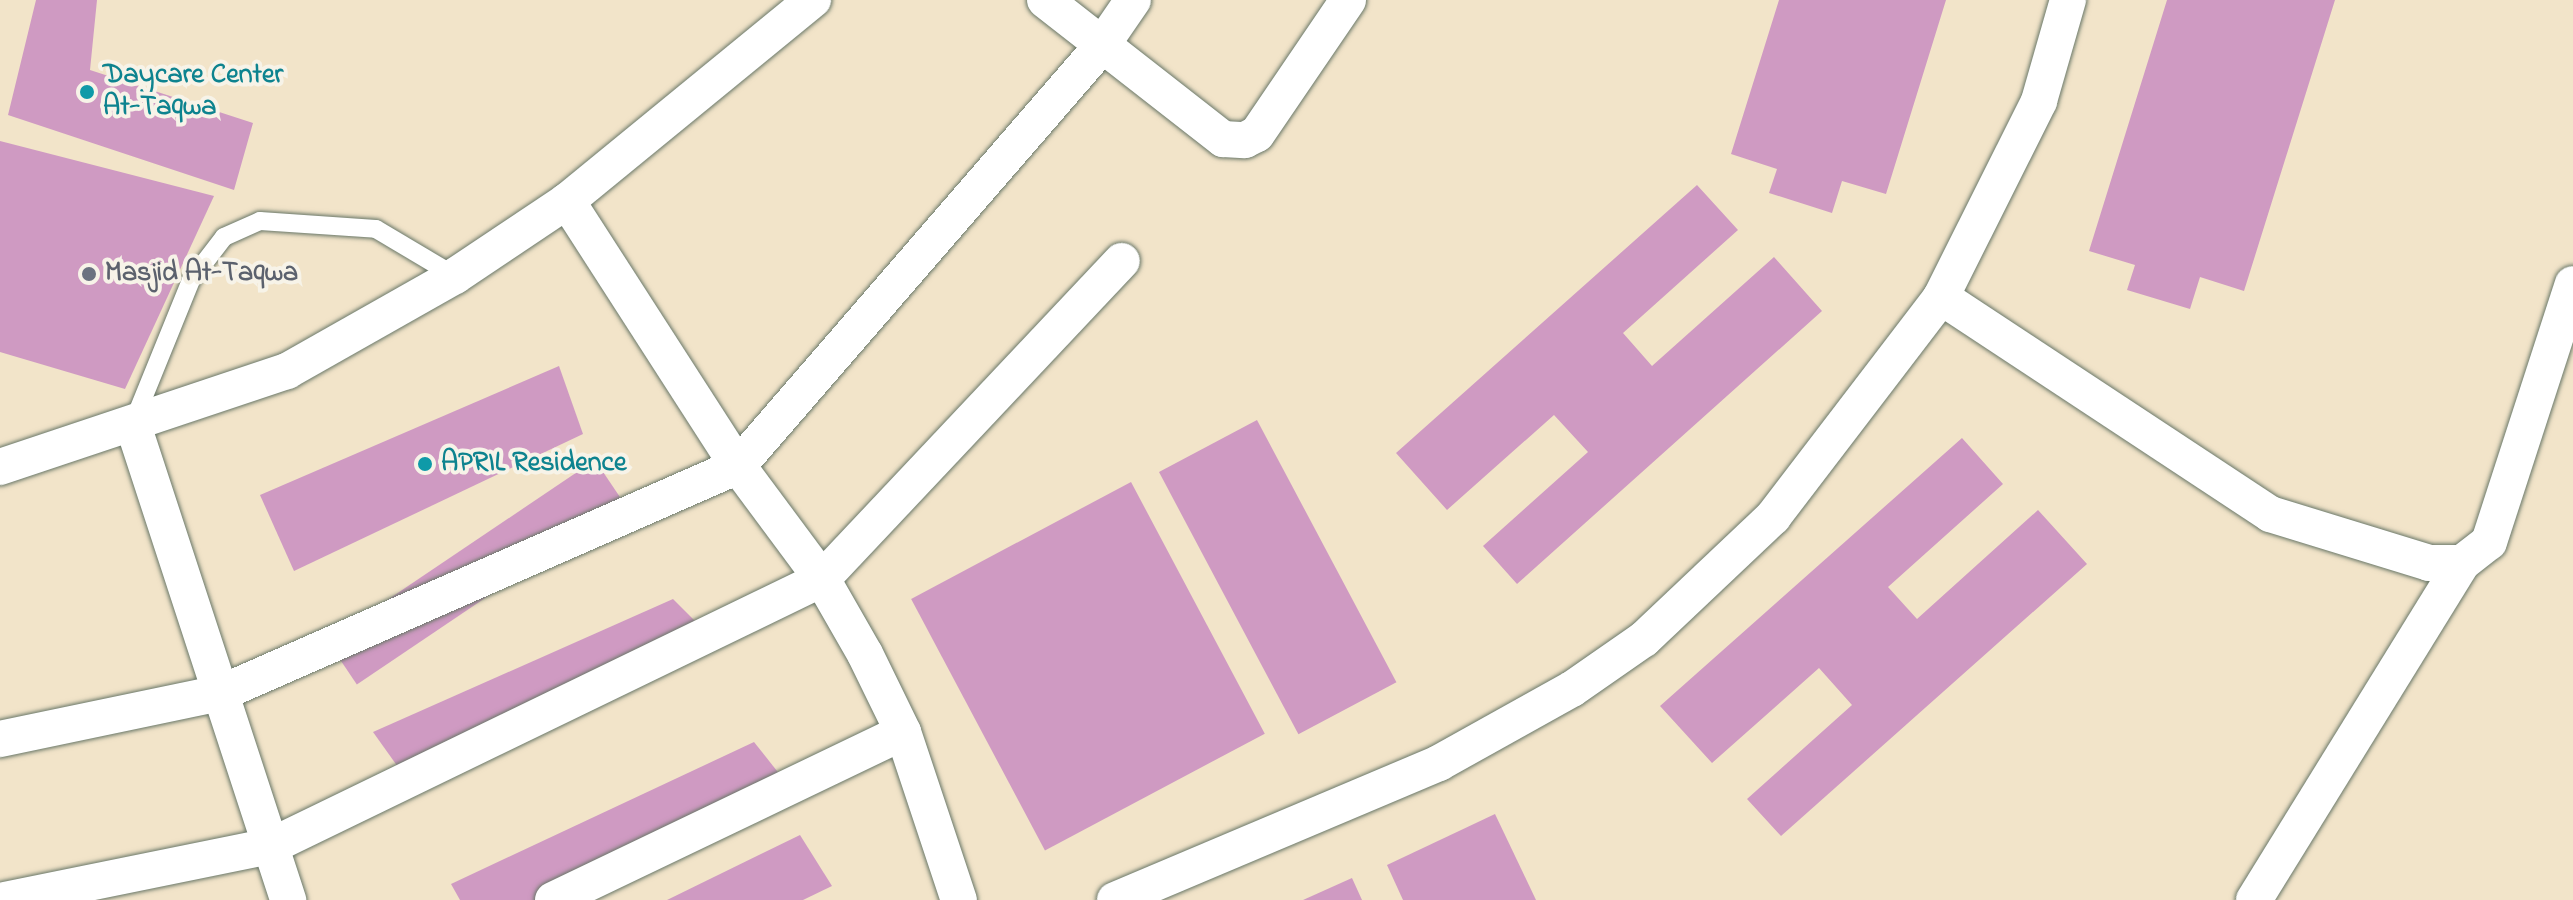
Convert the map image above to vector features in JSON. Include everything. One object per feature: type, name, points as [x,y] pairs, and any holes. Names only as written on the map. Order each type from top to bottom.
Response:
[{"type":"street","points":[[0,467],[287,371],[455,276],[567,201],[813,0]]},
{"type":"street","points":[[1045,0],[1100,48],[1223,139],[1245,140],[1257,134],[1348,0]]},
{"type":"street","points":[[0,739],[221,693],[738,466],[1100,48],[1133,0]]},
{"type":"street","points":[[1115,900],[1439,763],[1572,689],[1644,639],[1773,517],[1941,297],[2039,101],[2068,0]]},
{"type":"street","points":[[567,201],[738,466],[822,579],[903,732],[959,900]]},
{"type":"street","points":[[5,900],[271,846],[822,579],[1122,261]]},
{"type":"street","points":[[2254,900],[2462,563],[2489,542],[2573,284]]},
{"type":"street","points":[[1941,297],[2270,514],[2429,563],[2462,563]]},
{"type":"street","points":[[133,425],[288,900]]},
{"type":"street","points":[[553,900],[903,732]]},
{"type":"lane","points":[[133,425],[191,280],[224,237],[260,221],[376,229],[455,276]]},
{"type":"building","name":"Daycare Center At-Taqwa","points":[[36,0],[97,0],[90,70],[253,123],[234,190],[8,115]]},
{"type":"building","points":[[1779,0],[1946,0],[1886,194],[1842,181],[1832,213],[1769,193],[1777,169],[1731,154]]},
{"type":"building","points":[[2167,0],[2335,0],[2244,291],[2200,277],[2190,309],[2127,290],[2135,265],[2089,251]]},
{"type":"building","name":"Masjid At-Taqwa","points":[[0,141],[214,196],[125,389],[0,352]]},
{"type":"building","points":[[1697,185],[1738,230],[1623,333],[1652,366],[1774,257],[1822,311],[1517,584],[1483,546],[1588,452],[1554,415],[1447,510],[1396,453]]},
{"type":"building","name":"APRIL Residence","points":[[559,366],[583,434],[294,571],[260,495]]},
{"type":"building","points":[[1257,420],[1396,682],[1298,734],[1159,472]]},
{"type":"building","points":[[1962,438],[2003,484],[1888,587],[1917,619],[2038,510],[2087,564],[1781,836],[1747,799],[1852,705],[1819,668],[1712,763],[1660,706]]},
{"type":"building","points":[[595,460],[625,504],[357,685],[327,641]]},
{"type":"building","points":[[1131,482],[1265,734],[1045,851],[911,599]]},
{"type":"building","points":[[673,599],[702,628],[403,774],[373,732]]},
{"type":"building","points":[[754,742],[785,781],[538,900],[460,900],[451,884]]},
{"type":"building","points":[[1495,814],[1536,900],[1403,900],[1387,865]]},
{"type":"building","points":[[800,835],[832,886],[803,900],[667,900]]},
{"type":"building","points":[[1352,878],[1362,900],[1303,900]]},
{"type":"place","name":"Daycare Center At-Taqwa","points":[[87,92]]},
{"type":"place","name":"Masjid At-Taqwa","points":[[89,274]]},
{"type":"place","name":"APRIL Residence","points":[[425,464]]}]
